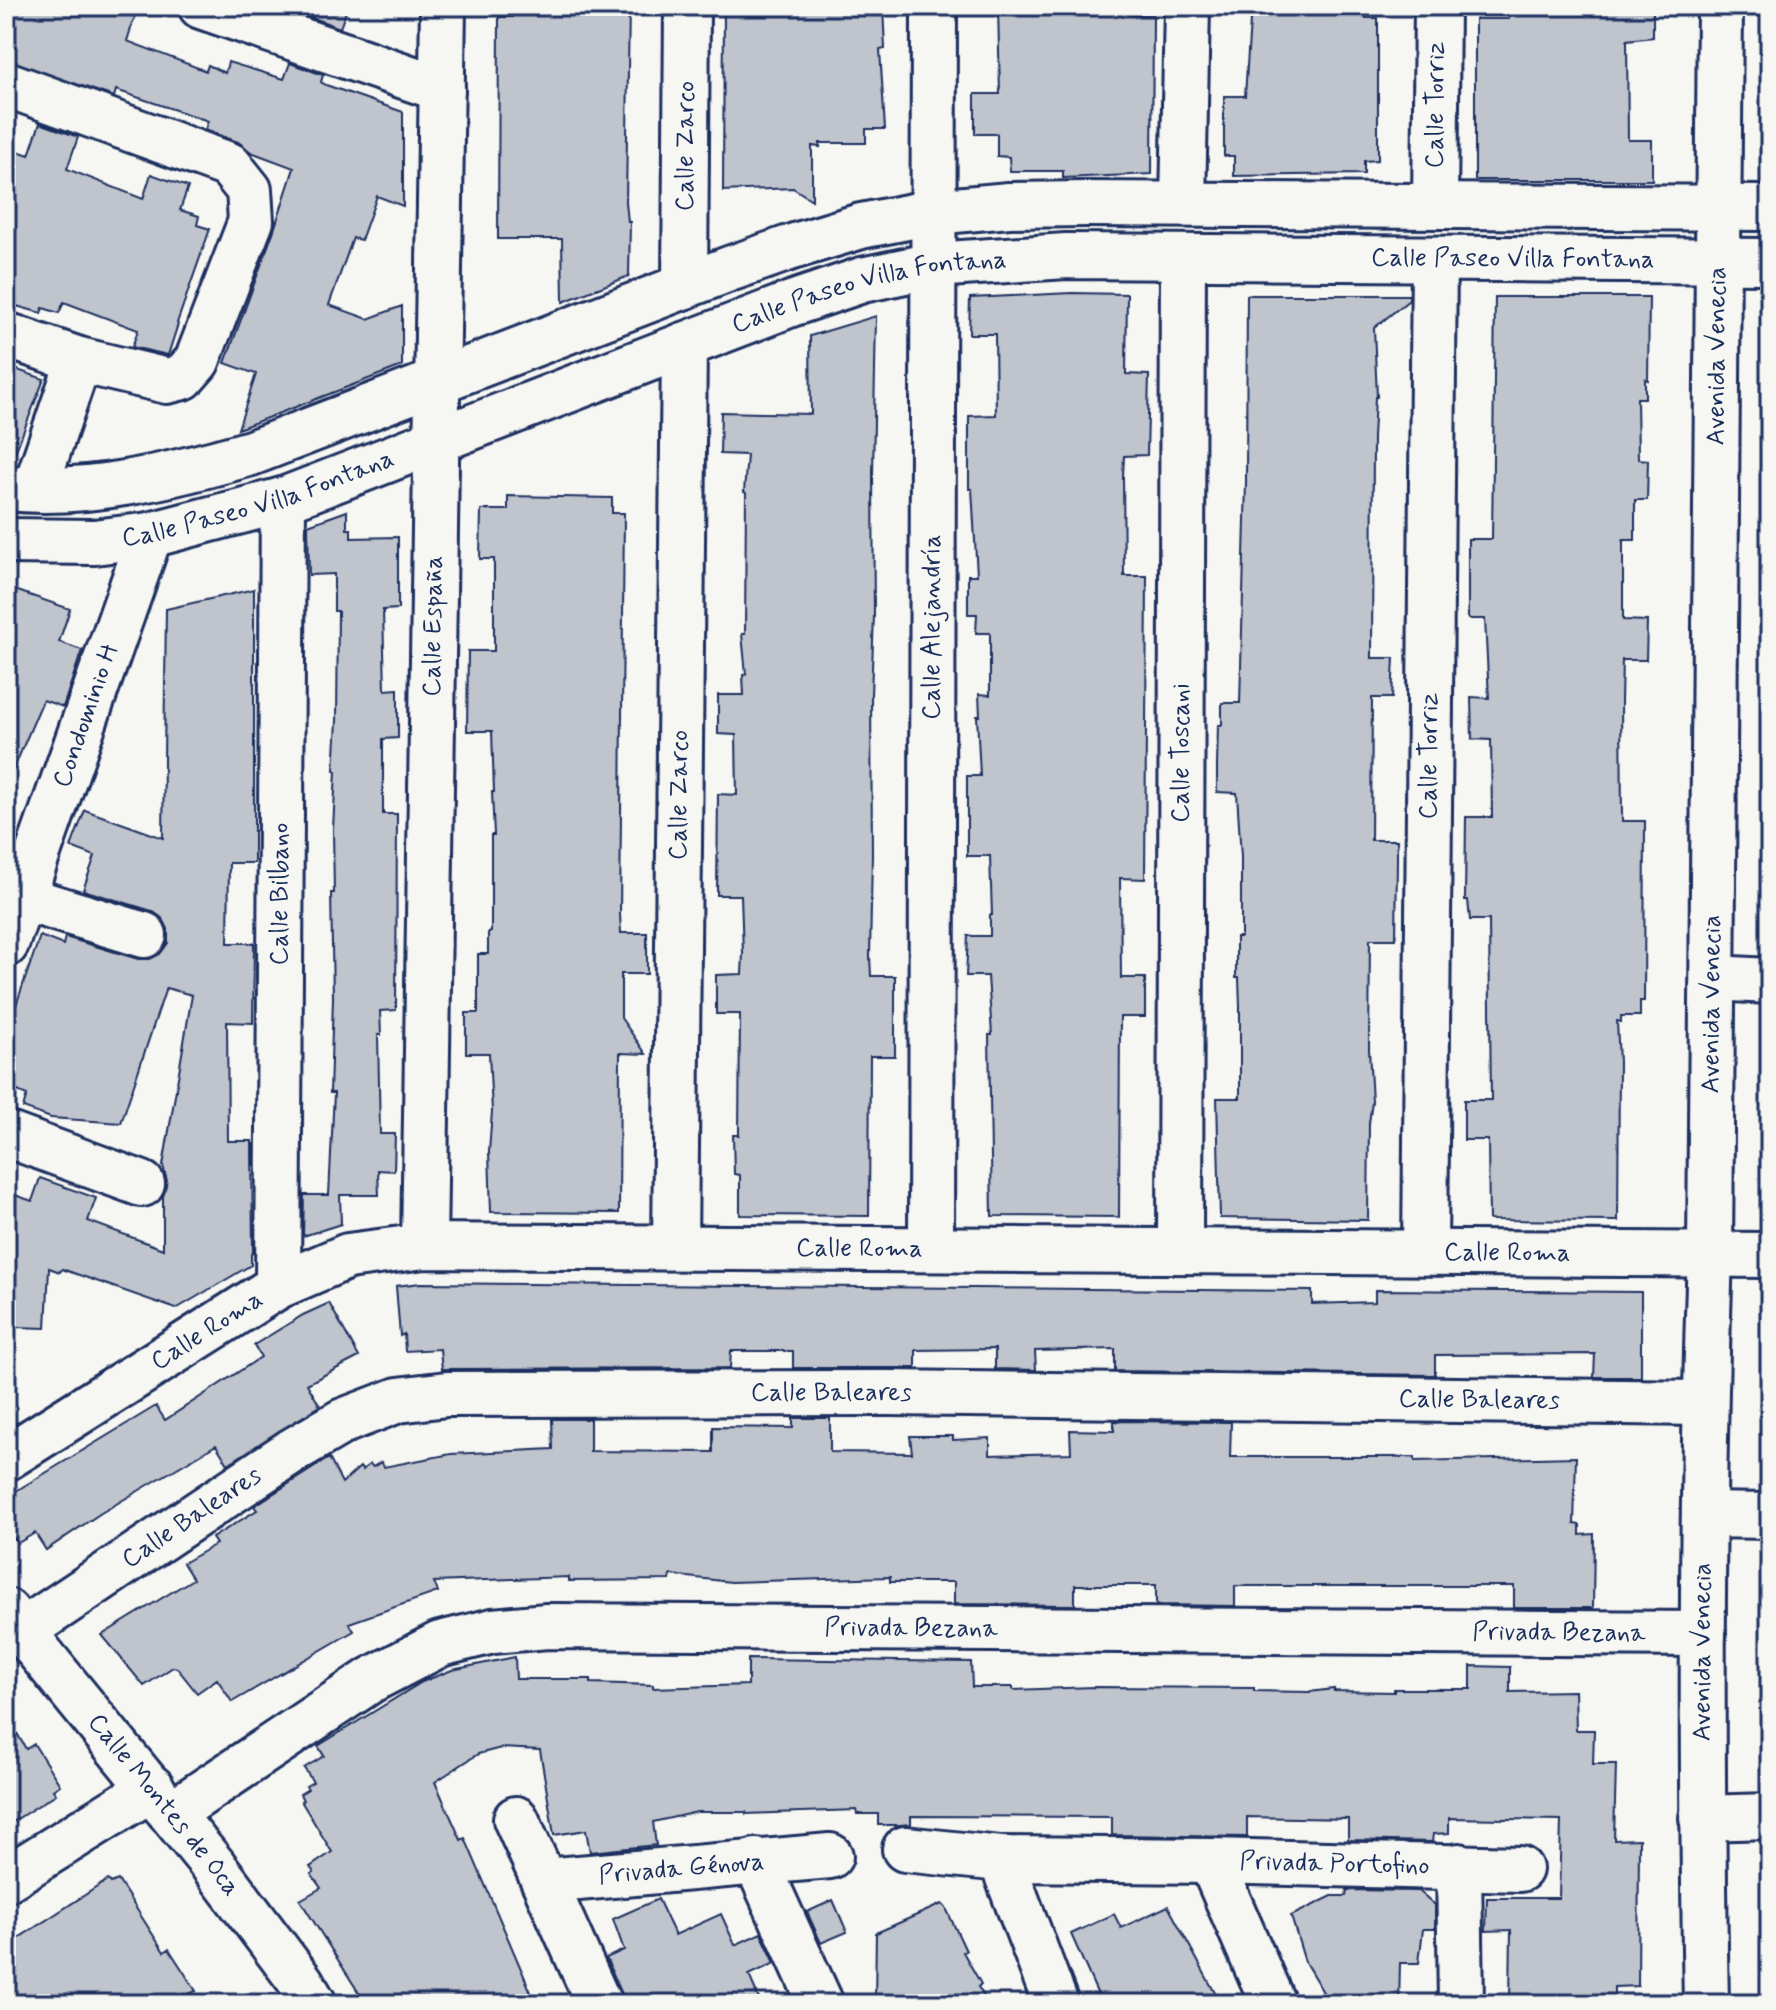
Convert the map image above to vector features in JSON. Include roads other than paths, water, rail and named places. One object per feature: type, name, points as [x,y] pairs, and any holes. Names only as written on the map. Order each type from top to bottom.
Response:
[{"type":"street","points":[[201,6],[442,89]]},
{"type":"street","name":"Calle España","points":[[424,1246],[443,6]]},
{"type":"street","name":"Calle Zarco","points":[[685,286],[687,6]]},
{"type":"street","name":"Calle Alejandría","points":[[931,1249],[934,6]]},
{"type":"street","points":[[1183,204],[1187,6]]},
{"type":"street","name":"Calle Torriz","points":[[1435,205],[1437,6]]},
{"type":"street","name":"Avenida Venecia","points":[[1706,2004],[1702,1818],[1704,1403],[1710,1254],[1720,6]]},
{"type":"street","points":[[6,84],[229,165],[249,190],[251,221],[197,361],[183,377],[167,381],[79,360],[6,335]]},
{"type":"street","name":"Calle Paseo Villa Fontana","points":[[21,488],[132,481],[192,470],[251,453],[795,246],[861,226],[933,212],[1009,205],[1183,204],[1770,208]]},
{"type":"street","name":"Calle Paseo Villa Fontana","points":[[6,541],[94,542],[150,535],[283,500],[684,345],[862,280],[933,265],[1066,256],[1770,261]]},
{"type":"street","name":"Calle Toscani","points":[[1180,1251],[1183,257]]},
{"type":"street","name":"Calle Torriz","points":[[1425,1252],[1434,259]]},
{"type":"street","name":"Calle Zarco","points":[[675,1247],[684,345]]},
{"type":"street","points":[[21,488],[79,360]]},
{"type":"street","name":"Calle Bilbano","points":[[278,1286],[283,500]]},
{"type":"street","name":"Condominio H","points":[[6,944],[150,535]]},
{"type":"street","points":[[22,898],[144,935]]},
{"type":"street","points":[[1713,978],[1770,981]]},
{"type":"street","points":[[6,1134],[142,1184]]},
{"type":"street","name":"Calle Roma","points":[[6,1458],[278,1286],[348,1256],[424,1246],[1770,1255]]},
{"type":"street","name":"Calle Baleares","points":[[15,1621],[343,1421],[398,1400],[447,1394],[888,1393],[1704,1403]]},
{"type":"street","points":[[1704,1515],[1770,1516]]},
{"type":"street","name":"Calle Montes de Oca","points":[[15,1621],[162,1801],[295,1997]]},
{"type":"street","name":"Privada Bezana","points":[[6,1879],[162,1801],[371,1680],[440,1644],[493,1631],[547,1626],[1703,1634]]},
{"type":"street","points":[[1702,1818],[1770,1816]]},
{"type":"street","name":"Privada Génova","points":[[516,1819],[599,2004]]},
{"type":"street","name":"Privada Portofino","points":[[905,1849],[1001,1859],[1520,1869]]},
{"type":"street","points":[[756,1861],[830,1856]]},
{"type":"street","points":[[1001,1859],[1056,2004]]},
{"type":"street","name":"Privada Génova","points":[[544,1881],[756,1861],[821,2004]]},
{"type":"street","name":"Privada Portofino","points":[[1211,1861],[1273,2004]]},
{"type":"street","name":"Privada Portofino","points":[[1459,1866],[1461,2004]]}]
